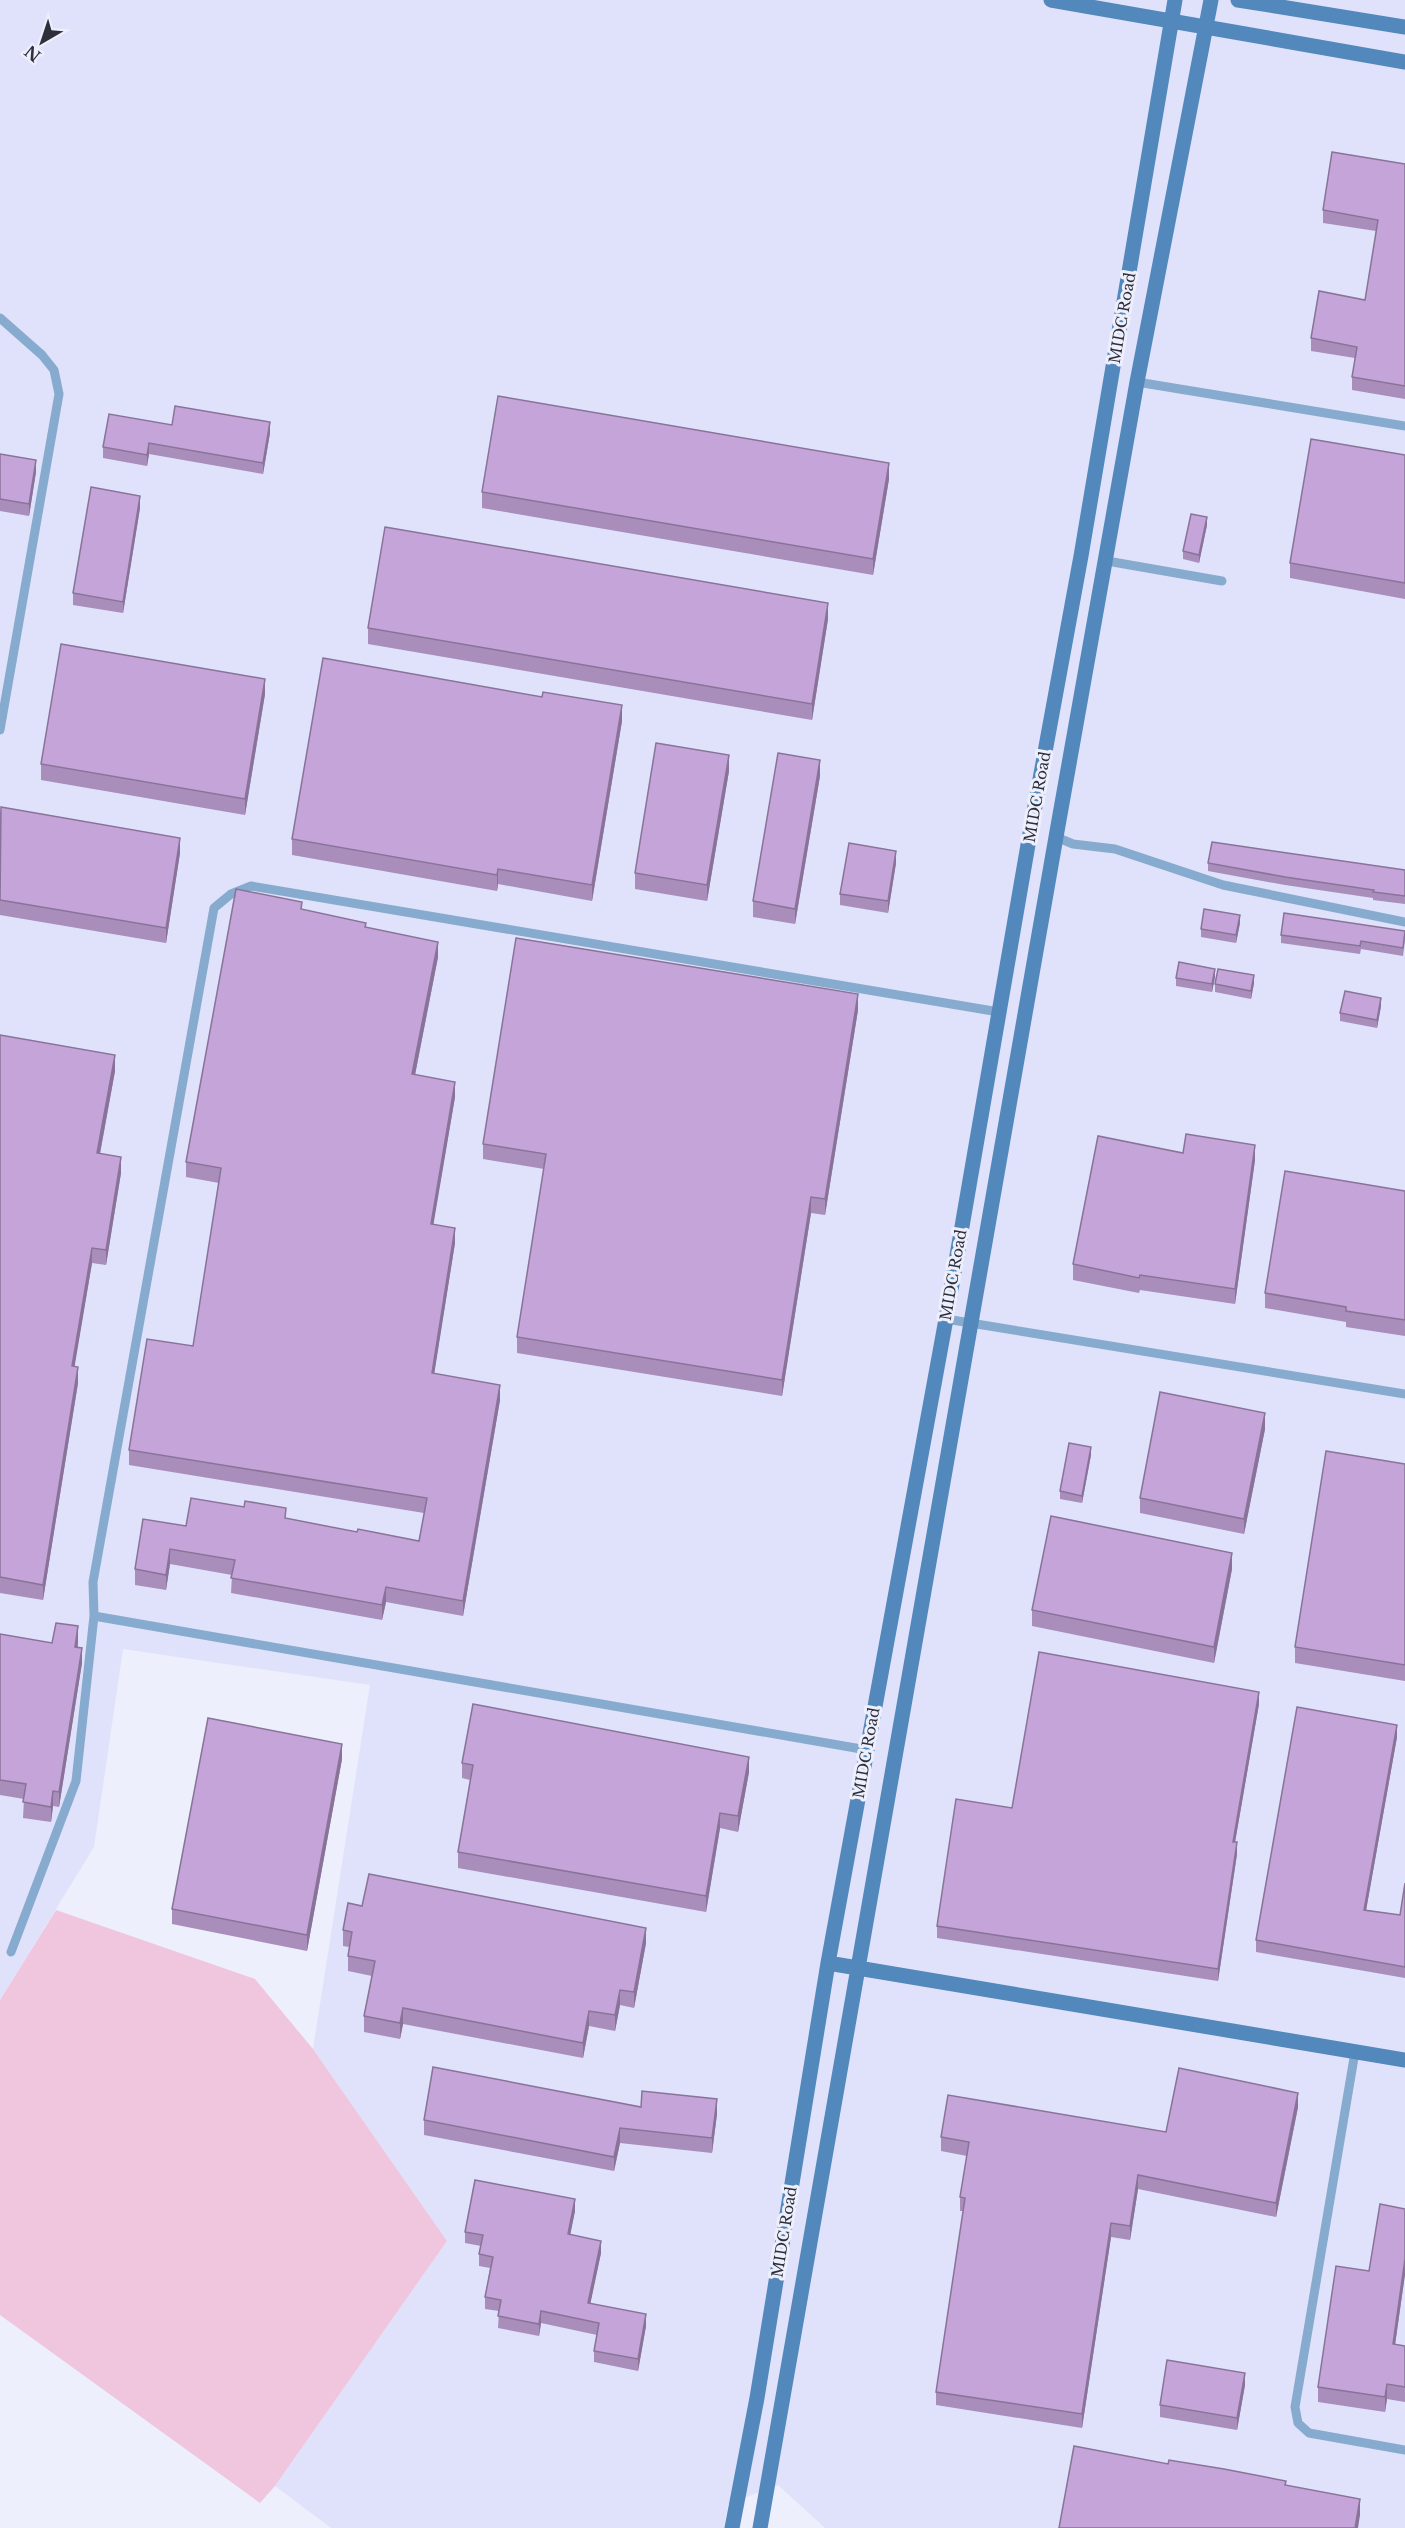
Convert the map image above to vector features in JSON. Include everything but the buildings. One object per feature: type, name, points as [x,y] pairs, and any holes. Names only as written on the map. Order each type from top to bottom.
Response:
[{"type":"street","points":[[1051,0],[1405,62]]},
{"type":"street","name":"MIDC Road","points":[[732,2528],[757,2398],[828,1963],[946,1319],[1085,534],[1174,0]]},
{"type":"street","name":"MIDC Road","points":[[760,2528],[1137,382],[1211,0]]},
{"type":"street","points":[[1238,0],[1405,27]]},
{"type":"street","points":[[828,1963],[1405,2060]]},
{"type":"lane","points":[[0,318],[42,355],[54,370],[59,394],[0,729]]},
{"type":"lane","points":[[1137,382],[1405,426]]},
{"type":"lane","points":[[1107,561],[1222,581]]},
{"type":"lane","points":[[1056,837],[1073,844],[1115,849],[1223,885],[1405,922]]},
{"type":"lane","points":[[11,1952],[76,1781],[94,1616],[93,1582],[214,908],[231,894],[250,886],[999,1012]]},
{"type":"lane","points":[[946,1319],[1405,1394]]},
{"type":"lane","points":[[94,1616],[867,1750]]},
{"type":"lane","points":[[1355,2052],[1295,2407],[1298,2422],[1309,2433],[1405,2450]]},
{"type":"shaded area","points":[[0,0],[1405,0],[1405,2528],[825,2528],[778,2485],[728,2504],[724,2528],[331,2528],[275,2486],[447,2241],[313,2049],[370,1685],[123,1649],[94,1847],[0,2000]]},
{"type":"shaded area","points":[[56,1910],[255,1979],[313,2049],[447,2241],[275,2486],[260,2503],[0,2315],[0,2000]]}]
